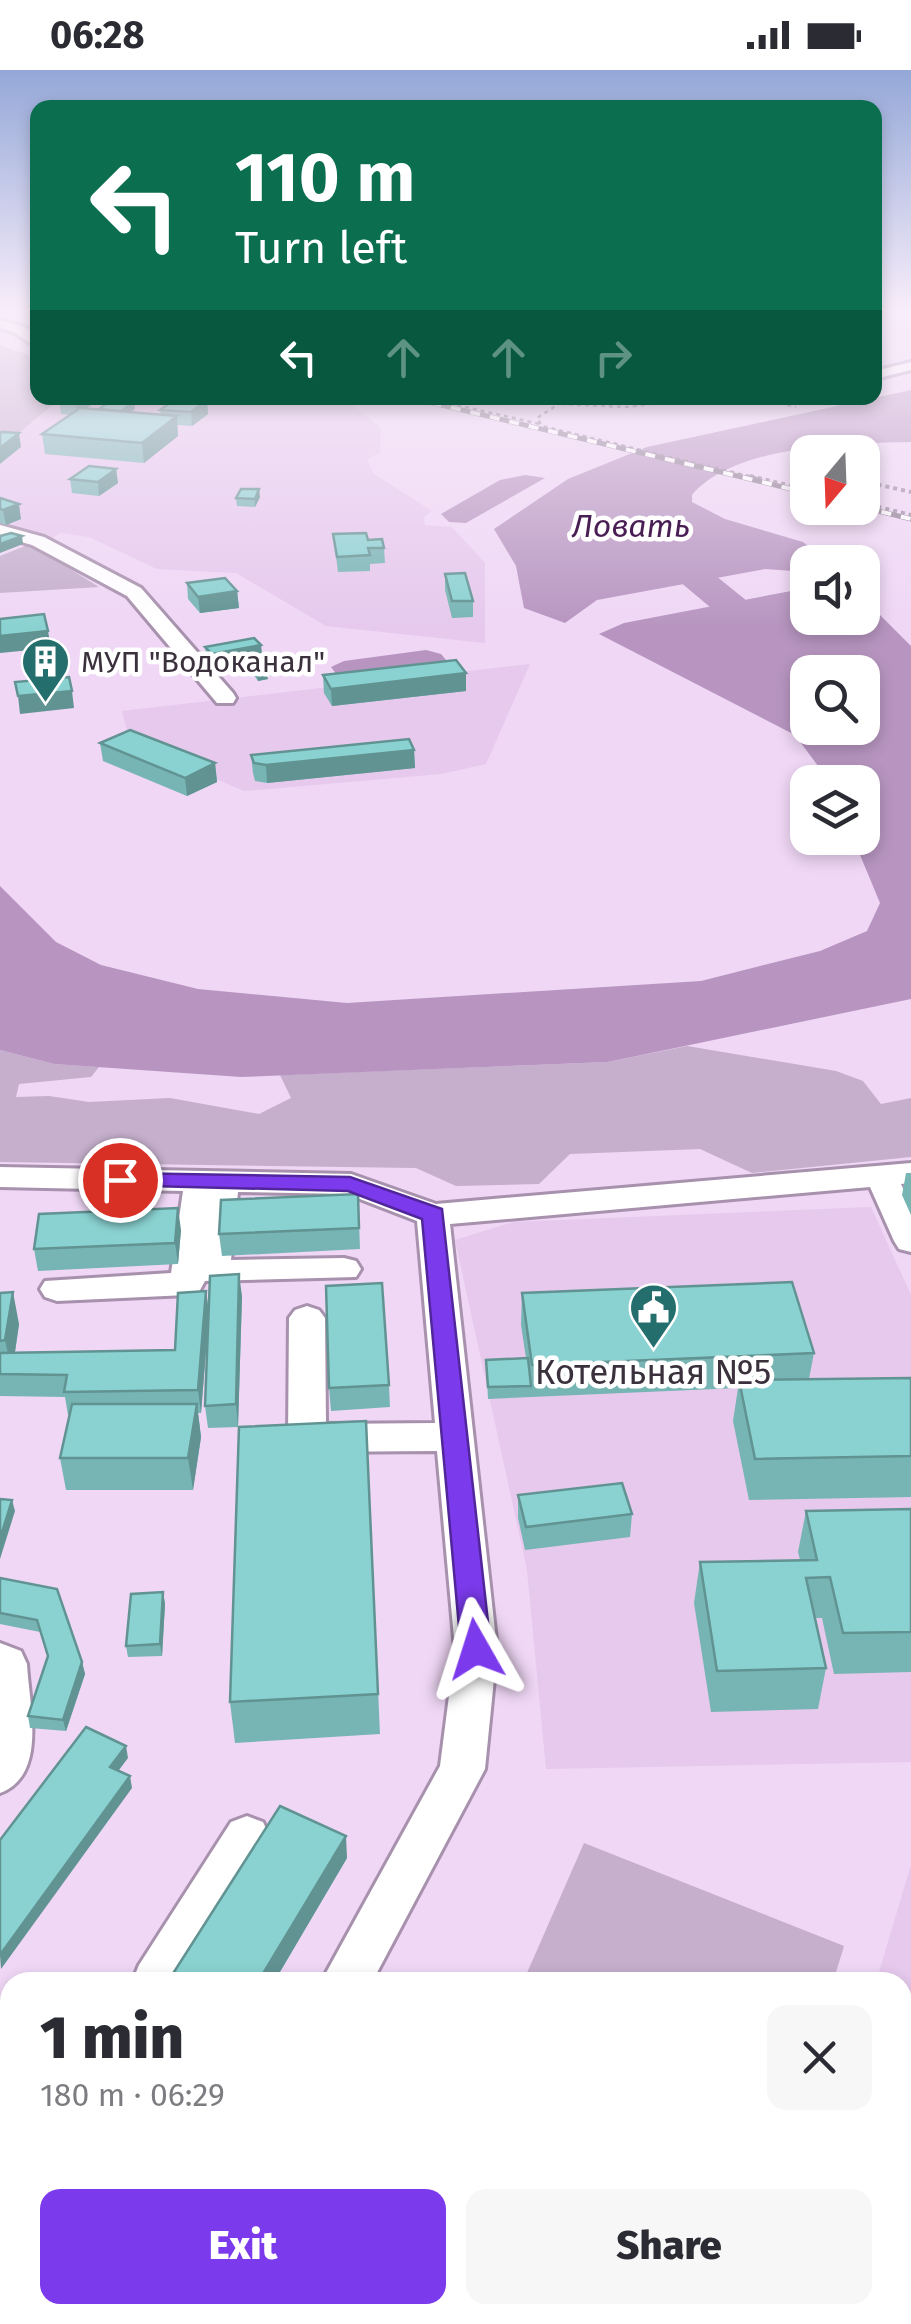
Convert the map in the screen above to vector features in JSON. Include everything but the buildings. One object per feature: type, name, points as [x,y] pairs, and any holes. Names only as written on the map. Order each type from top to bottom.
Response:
[{"type":"street","points":[[0,530],[38,541],[134,592],[225,698]]},
{"type":"street","points":[[0,1177],[350,1184],[434,1214],[896,1174],[911,1241]]},
{"type":"street","points":[[211,1182],[213,1272],[344,1269]]},
{"type":"street","points":[[57,1289],[187,1284],[211,1182]]},
{"type":"street","points":[[351,1972],[462,1770],[476,1649],[434,1214]]},
{"type":"street","points":[[306,1318],[307,1438],[455,1437]]},
{"type":"street","points":[[0,1662],[6,1664],[9,1761],[0,1774]]},
{"type":"street","points":[[164,1972],[247,1836]]},
{"type":"path","points":[[506,416],[790,486]]},
{"type":"path","points":[[540,416],[540,424]]},
{"type":"path","points":[[880,485],[911,492]]},
{"type":"path","points":[[880,507],[911,515]]},
{"type":"shaded area","points":[[0,416],[39,416],[8,442],[0,442]]},
{"type":"shaded area","points":[[39,416],[366,416],[381,428],[380,453],[367,459],[374,474],[432,511],[424,517],[425,525],[452,527],[485,563],[485,643],[326,626],[236,573],[157,569],[89,537],[60,533],[51,539],[0,523],[0,442],[8,442]]},
{"type":"shaded area","points":[[30,544],[99,587],[0,593],[0,556]]},
{"type":"shaded area","points":[[530,664],[486,764],[441,774],[244,791],[130,742],[122,711]]},
{"type":"shaded area","points":[[687,1046],[836,1071],[863,1081],[881,1104],[911,1098],[911,1157],[752,1173],[700,1149],[570,1154],[539,1184],[456,1186],[416,1168],[0,1162],[0,1050],[54,1064],[99,1067],[91,1077],[19,1084],[16,1097],[49,1096],[89,1102],[170,1098],[259,1114],[291,1098],[280,1075],[608,1062]]},
{"type":"shaded area","points":[[871,1207],[911,1295],[911,1762],[546,1769],[527,1570],[455,1240],[513,1222]]},
{"type":"shaded area","points":[[584,1843],[844,1946],[836,1972],[527,1972]]},
{"type":"shaded area","points":[[911,1865],[911,1972],[879,1972]]},
{"type":"water","name":"Ловать","points":[[790,416],[911,416],[911,442],[880,443],[880,435],[790,435],[790,451],[735,466],[711,478],[692,495],[692,502],[725,519],[807,545],[790,545],[790,571],[765,569],[597,600],[565,623],[524,608],[516,566],[494,529],[568,479],[647,447]]},
{"type":"water","points":[[525,475],[545,478],[466,523],[449,522],[441,514],[500,480]]},
{"type":"water","name":"Ловать","points":[[790,591],[790,635],[880,635],[880,615],[911,646],[911,999],[608,1062],[241,1077],[54,1064],[0,1050],[0,886],[56,942],[101,965],[198,989],[347,1003],[701,981],[820,951],[867,931],[880,903],[860,855],[880,855],[880,765],[817,765],[802,745],[880,745],[880,655],[790,655],[790,732],[599,634],[624,623]]},
{"type":"water","points":[[426,650],[441,654],[446,660],[337,675],[331,667],[344,661]]},
{"type":"waterway","name":"Ловать","points":[[636,528],[790,655]]},
{"type":"railway","points":[[488,416],[790,489]]},
{"type":"railway","points":[[880,511],[911,519]]},
{"type":"place","name":"МУП \"Водоканал\"","points":[[46,704]]},
{"type":"place","name":"Котельная №5","points":[[653,1350]]},
{"type":"route","points":[[120,1180],[350,1184],[434,1214],[476,1649]]}]
